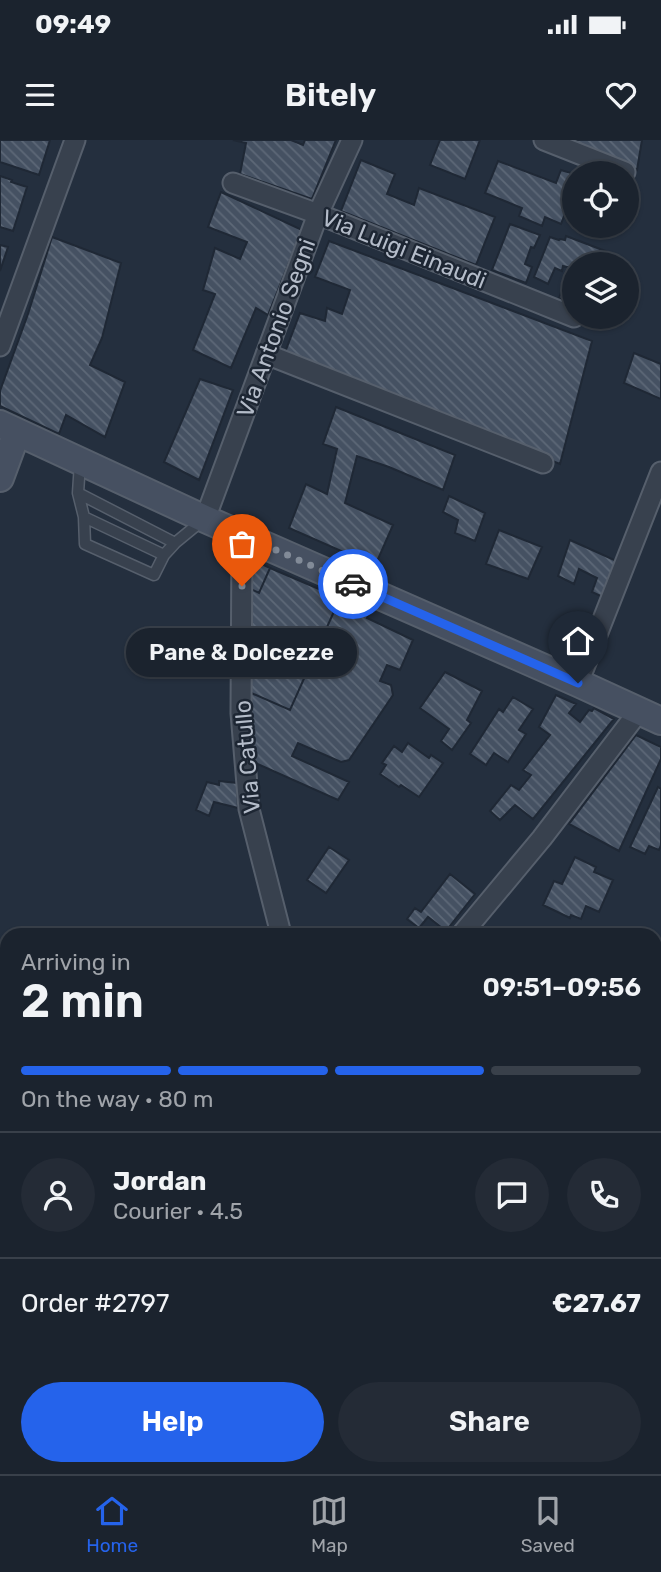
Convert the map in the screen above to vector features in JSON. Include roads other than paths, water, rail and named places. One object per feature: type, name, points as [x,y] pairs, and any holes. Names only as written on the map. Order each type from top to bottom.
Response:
[{"type":"main road","points":[[0,478],[8,428],[205,519],[650,716]]},
{"type":"street","points":[[0,346],[75,140]]},
{"type":"street","name":"Via Antonio Segni","points":[[205,519],[318,214],[352,140]]},
{"type":"street","points":[[544,140],[597,161]]},
{"type":"street","name":"Via Luigi Einaudi","points":[[233,183],[318,214],[562,312]]},
{"type":"street","points":[[266,354],[543,463]]},
{"type":"street","points":[[578,683],[661,472]]},
{"type":"street","name":"Via Catullo","points":[[242,535],[241,713],[249,808],[279,928]]},
{"type":"street","points":[[467,928],[650,716]]},
{"type":"lane","points":[[80,462],[78,493],[84,517],[85,544],[154,575],[164,555],[205,519]]},
{"type":"lane","points":[[78,493],[175,543]]},
{"type":"lane","points":[[84,517],[164,555]]},
{"type":"place","name":"Pane & Dolcezze","points":[[242,586]]}]
